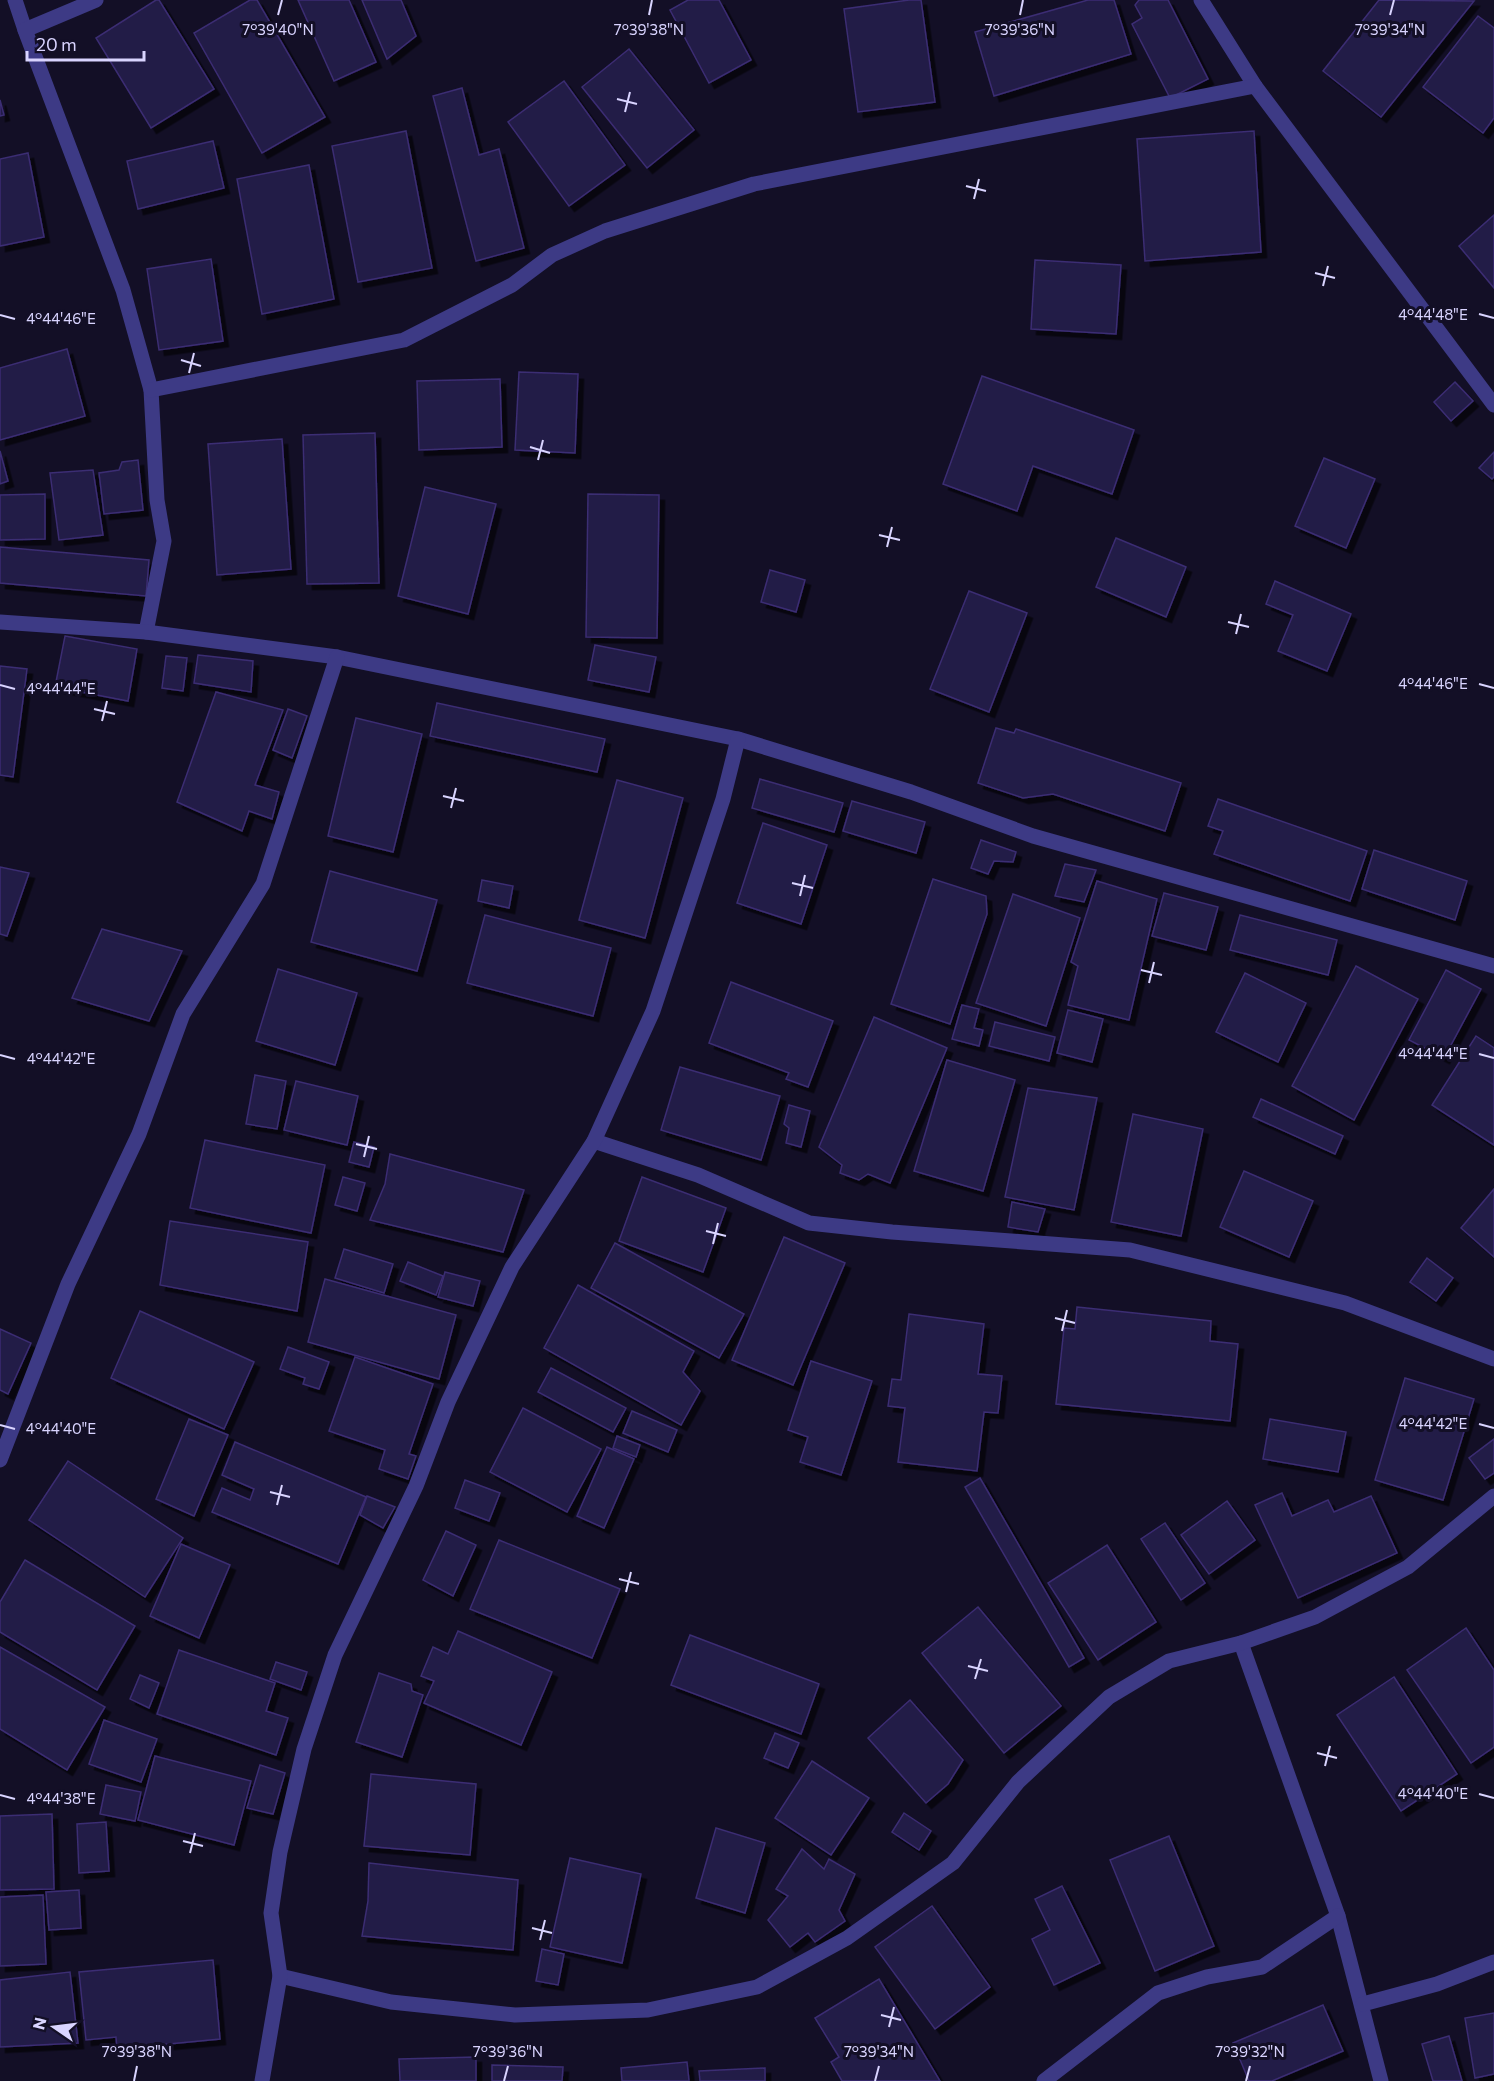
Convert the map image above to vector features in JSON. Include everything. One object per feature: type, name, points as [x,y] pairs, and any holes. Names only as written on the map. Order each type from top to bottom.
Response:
[{"type":"street","points":[[15,0],[123,290],[151,390],[157,500],[164,541],[146,632]]},
{"type":"street","points":[[25,30],[96,0]]},
{"type":"street","points":[[1201,0],[1255,86],[1494,405]]},
{"type":"street","points":[[151,390],[405,340],[512,285],[552,255],[605,231],[754,184],[1255,86]]},
{"type":"street","points":[[0,622],[146,632],[338,657],[738,739],[911,792],[1033,836],[1494,966]]},
{"type":"street","points":[[0,1460],[68,1284],[139,1134],[183,1014],[263,884],[338,657]]},
{"type":"street","points":[[262,2081],[280,1976],[272,1912],[280,1852],[304,1749],[335,1655],[416,1486],[448,1402],[512,1268],[594,1141],[653,1011],[723,799],[738,739]]},
{"type":"street","points":[[594,1141],[698,1174],[809,1223],[892,1232],[1130,1250],[1345,1302],[1494,1359]]},
{"type":"street","points":[[280,1976],[391,2002],[515,2015],[648,2010],[758,1987],[847,1938],[953,1863],[1018,1782],[1109,1696],[1168,1661],[1241,1643],[1315,1617],[1408,1567],[1494,1496]]},
{"type":"street","points":[[1241,1643],[1338,1916],[1363,2004],[1366,2034],[1381,2081]]},
{"type":"street","points":[[1044,2081],[1158,1993],[1207,1977],[1262,1967],[1338,1916]]},
{"type":"street","points":[[1363,2004],[1437,1984],[1494,1962]]},
{"type":"building","points":[[159,0],[214,89],[151,128],[96,38]]},
{"type":"building","points":[[250,0],[257,0],[325,117],[262,153],[194,33]]},
{"type":"building","points":[[298,0],[349,0],[376,62],[334,81]]},
{"type":"building","points":[[362,0],[401,0],[416,36],[387,59]]},
{"type":"building","points":[[688,0],[719,0],[751,60],[709,83],[670,10]]},
{"type":"building","points":[[921,0],[935,102],[858,112],[844,9]]},
{"type":"building","points":[[1088,0],[1114,0],[1131,54],[994,96],[975,32]]},
{"type":"building","points":[[1139,0],[1168,0],[1208,79],[1170,98],[1132,24],[1142,18],[1135,5]]},
{"type":"building","points":[[1379,0],[1474,1],[1381,117],[1323,71]]},
{"type":"building","points":[[1478,16],[1494,28],[1494,118],[1483,133],[1423,87]]},
{"type":"building","points":[[629,49],[694,130],[647,168],[582,87]]},
{"type":"building","points":[[564,81],[625,165],[569,206],[508,122]]},
{"type":"building","points":[[462,88],[479,155],[499,149],[524,248],[476,261],[433,96]]},
{"type":"building","points":[[0,100],[4,115],[0,116]]},
{"type":"building","points":[[406,131],[432,268],[358,282],[332,146]]},
{"type":"building","points":[[1254,131],[1261,252],[1145,261],[1137,139]]},
{"type":"building","points":[[213,141],[224,188],[138,209],[127,161]]},
{"type":"building","points":[[28,153],[44,237],[0,246],[0,159]]},
{"type":"building","points":[[309,165],[334,299],[262,314],[237,179]]},
{"type":"building","points":[[1494,215],[1494,288],[1459,246]]},
{"type":"building","points":[[211,259],[223,341],[159,350],[147,269]]},
{"type":"building","points":[[1035,260],[1121,265],[1116,334],[1031,329]]},
{"type":"building","points":[[67,349],[85,416],[0,440],[0,368]]},
{"type":"building","points":[[519,372],[578,374],[575,453],[515,450]]},
{"type":"building","points":[[982,376],[1134,430],[1112,494],[1033,466],[1017,511],[943,484]]},
{"type":"building","points":[[500,379],[502,447],[419,450],[417,381]]},
{"type":"building","points":[[1455,382],[1473,401],[1451,421],[1434,402]]},
{"type":"building","points":[[375,433],[379,583],[307,584],[303,435]]},
{"type":"building","points":[[282,439],[291,569],[217,575],[208,444]]},
{"type":"building","points":[[0,451],[8,481],[0,484]]},
{"type":"building","points":[[1494,452],[1494,477],[1492,479],[1479,468]]},
{"type":"building","points":[[1324,458],[1375,479],[1346,548],[1295,526]]},
{"type":"building","points":[[138,460],[143,510],[104,514],[99,473],[119,470],[122,462]]},
{"type":"building","points":[[93,470],[103,535],[59,540],[50,473]]},
{"type":"building","points":[[425,487],[496,504],[468,614],[398,596]]},
{"type":"building","points":[[45,494],[45,539],[0,540],[0,495]]},
{"type":"building","points":[[588,494],[659,495],[657,638],[586,637]]},
{"type":"building","points":[[1116,538],[1186,567],[1166,617],[1096,587]]},
{"type":"building","points":[[0,547],[149,560],[146,596],[0,583]]},
{"type":"building","points":[[770,570],[805,580],[796,612],[761,602]]},
{"type":"building","points":[[1275,581],[1351,614],[1327,671],[1278,651],[1293,615],[1266,604]]},
{"type":"building","points":[[969,591],[1027,613],[989,712],[930,689]]},
{"type":"building","points":[[65,636],[137,649],[128,701],[55,687]]},
{"type":"building","points":[[595,645],[656,657],[649,692],[588,680]]},
{"type":"building","points":[[198,655],[253,661],[251,692],[194,683]]},
{"type":"building","points":[[166,656],[187,658],[183,691],[162,688]]},
{"type":"building","points":[[0,666],[27,669],[13,777],[0,775]]},
{"type":"building","points":[[216,692],[283,710],[255,785],[279,792],[272,819],[249,811],[242,831],[177,802]]},
{"type":"building","points":[[437,703],[605,739],[597,772],[430,736]]},
{"type":"building","points":[[288,709],[307,716],[292,758],[273,750]]},
{"type":"building","points":[[356,718],[422,734],[393,852],[328,836]]},
{"type":"building","points":[[996,728],[1014,733],[1016,729],[1181,783],[1165,831],[1053,794],[1023,798],[978,783]]},
{"type":"building","points":[[760,779],[843,803],[834,832],[752,808]]},
{"type":"building","points":[[617,780],[683,798],[645,938],[579,920]]},
{"type":"building","points":[[1218,799],[1367,851],[1350,901],[1214,854],[1223,831],[1208,826]]},
{"type":"building","points":[[852,801],[925,822],[916,853],[843,831]]},
{"type":"building","points":[[763,823],[827,845],[801,924],[737,903]]},
{"type":"building","points":[[981,840],[1016,852],[1013,862],[994,861],[988,874],[971,868]]},
{"type":"building","points":[[1374,850],[1467,881],[1455,920],[1362,889]]},
{"type":"building","points":[[1065,864],[1096,870],[1084,902],[1055,896]]},
{"type":"building","points":[[0,867],[29,873],[7,936],[0,934]]},
{"type":"building","points":[[330,871],[437,900],[417,971],[311,942]]},
{"type":"building","points":[[933,879],[986,896],[987,914],[950,1024],[891,1004]]},
{"type":"building","points":[[482,880],[513,886],[509,908],[478,901]]},
{"type":"building","points":[[1097,881],[1157,899],[1129,1020],[1068,1005],[1078,966],[1071,962]]},
{"type":"building","points":[[1164,893],[1218,907],[1206,950],[1152,936]]},
{"type":"building","points":[[1013,894],[1080,918],[1046,1026],[976,1003]]},
{"type":"building","points":[[485,915],[611,948],[593,1016],[467,983]]},
{"type":"building","points":[[1240,915],[1337,940],[1328,975],[1230,950]]},
{"type":"building","points":[[102,929],[182,951],[149,1021],[72,998]]},
{"type":"building","points":[[1356,966],[1418,999],[1354,1120],[1292,1086]]},
{"type":"building","points":[[278,969],[357,993],[335,1065],[256,1041]]},
{"type":"building","points":[[1446,970],[1481,989],[1444,1058],[1409,1040]]},
{"type":"building","points":[[1245,973],[1306,1003],[1278,1062],[1216,1032]]},
{"type":"building","points":[[731,982],[833,1021],[808,1087],[786,1079],[789,1073],[709,1043]]},
{"type":"building","points":[[962,1005],[979,1009],[974,1028],[983,1030],[979,1046],[952,1039]]},
{"type":"building","points":[[1068,1010],[1103,1019],[1092,1062],[1057,1053]]},
{"type":"building","points":[[874,1017],[947,1048],[890,1183],[868,1174],[859,1180],[840,1173],[842,1165],[819,1147]]},
{"type":"building","points":[[995,1022],[1055,1037],[1049,1061],[989,1046]]},
{"type":"building","points":[[1476,1036],[1494,1048],[1494,1145],[1432,1105]]},
{"type":"building","points":[[947,1060],[1015,1080],[983,1191],[914,1171]]},
{"type":"building","points":[[680,1067],[780,1096],[761,1160],[661,1130]]},
{"type":"building","points":[[255,1075],[286,1081],[277,1129],[246,1124]]},
{"type":"building","points":[[296,1081],[358,1096],[347,1145],[284,1130]]},
{"type":"building","points":[[1028,1088],[1097,1098],[1074,1210],[1005,1197]]},
{"type":"building","points":[[1261,1099],[1343,1136],[1335,1154],[1253,1117]]},
{"type":"building","points":[[789,1105],[810,1111],[801,1147],[786,1143],[789,1128],[784,1124]]},
{"type":"building","points":[[1133,1114],[1203,1129],[1181,1236],[1111,1222]]},
{"type":"building","points":[[205,1140],[325,1165],[311,1233],[190,1208]]},
{"type":"building","points":[[354,1142],[374,1147],[369,1167],[349,1162]]},
{"type":"building","points":[[390,1154],[524,1190],[503,1252],[370,1220],[385,1184]]},
{"type":"building","points":[[1244,1171],[1313,1201],[1289,1257],[1220,1227]]},
{"type":"building","points":[[343,1177],[365,1183],[357,1211],[335,1205]]},
{"type":"building","points":[[642,1177],[726,1208],[703,1272],[619,1241]]},
{"type":"building","points":[[1494,1189],[1494,1257],[1461,1228]]},
{"type":"building","points":[[1012,1202],[1045,1209],[1038,1232],[1008,1227]]},
{"type":"building","points":[[170,1221],[308,1242],[297,1311],[160,1285]]},
{"type":"building","points":[[784,1237],[845,1263],[793,1385],[732,1360]]},
{"type":"building","points":[[615,1243],[744,1314],[719,1358],[591,1288]]},
{"type":"building","points":[[344,1249],[393,1264],[384,1293],[335,1278]]},
{"type":"building","points":[[1427,1258],[1453,1278],[1436,1301],[1410,1282]]},
{"type":"building","points":[[408,1262],[443,1276],[436,1295],[400,1281]]},
{"type":"building","points":[[445,1272],[480,1281],[473,1306],[438,1297]]},
{"type":"building","points":[[325,1279],[456,1315],[439,1379],[308,1342]]},
{"type":"building","points":[[578,1285],[694,1351],[683,1372],[700,1391],[681,1425],[544,1348]]},
{"type":"building","points":[[1077,1307],[1211,1321],[1210,1341],[1238,1344],[1230,1421],[1056,1404],[1064,1328],[1075,1329]]},
{"type":"building","points":[[140,1311],[254,1362],[224,1429],[111,1378]]},
{"type":"building","points":[[909,1314],[984,1324],[978,1374],[1002,1376],[998,1413],[984,1412],[977,1471],[898,1462],[905,1408],[888,1406],[892,1379],[901,1380]]},
{"type":"building","points":[[0,1329],[31,1343],[8,1394],[0,1390]]},
{"type":"building","points":[[288,1347],[329,1362],[319,1389],[303,1384],[305,1378],[280,1369]]},
{"type":"building","points":[[355,1357],[433,1384],[409,1454],[416,1456],[408,1479],[379,1469],[385,1450],[329,1431]]},
{"type":"building","points":[[811,1361],[872,1381],[841,1475],[800,1462],[808,1437],[788,1430]]},
{"type":"building","points":[[551,1368],[626,1408],[613,1432],[538,1392]]},
{"type":"building","points":[[1405,1378],[1474,1399],[1443,1500],[1375,1480]]},
{"type":"building","points":[[523,1408],[601,1449],[567,1512],[490,1472]]},
{"type":"building","points":[[632,1411],[677,1430],[668,1452],[623,1433]]},
{"type":"building","points":[[189,1419],[228,1435],[194,1516],[156,1499]]},
{"type":"building","points":[[1270,1419],[1346,1432],[1338,1472],[1263,1459]]},
{"type":"building","points":[[617,1436],[640,1445],[636,1457],[613,1448]]},
{"type":"building","points":[[1494,1439],[1494,1473],[1485,1479],[1469,1458]]},
{"type":"building","points":[[235,1442],[366,1497],[338,1564],[212,1512],[222,1488],[250,1500],[254,1489],[222,1475]]},
{"type":"building","points":[[607,1447],[634,1459],[604,1528],[577,1516]]},
{"type":"building","points":[[68,1461],[183,1538],[145,1597],[29,1520]]},
{"type":"building","points":[[980,1478],[1084,1658],[1069,1667],[965,1487]]},
{"type":"building","points":[[465,1480],[500,1493],[489,1521],[455,1508]]},
{"type":"building","points":[[1282,1493],[1292,1516],[1328,1500],[1334,1512],[1371,1496],[1397,1553],[1298,1598],[1255,1505]]},
{"type":"building","points":[[367,1496],[395,1507],[383,1528],[360,1515]]},
{"type":"building","points":[[1227,1501],[1255,1540],[1209,1574],[1181,1535]]},
{"type":"building","points":[[1165,1523],[1205,1583],[1181,1600],[1141,1539]]},
{"type":"building","points":[[446,1531],[476,1545],[453,1596],[423,1580]]},
{"type":"building","points":[[499,1540],[620,1589],[592,1658],[470,1609]]},
{"type":"building","points":[[181,1544],[230,1565],[199,1638],[150,1616]]},
{"type":"building","points":[[1107,1545],[1156,1622],[1098,1660],[1048,1583]]},
{"type":"building","points":[[25,1560],[135,1626],[97,1690],[0,1632],[0,1602]]},
{"type":"building","points":[[978,1607],[1061,1706],[1004,1753],[922,1653]]},
{"type":"building","points":[[1466,1628],[1494,1670],[1494,1747],[1471,1763],[1407,1670]]},
{"type":"building","points":[[458,1631],[552,1672],[521,1745],[424,1703],[434,1681],[421,1676],[433,1647],[448,1654]]},
{"type":"building","points":[[690,1635],[819,1684],[801,1734],[671,1685]]},
{"type":"building","points":[[0,1647],[105,1707],[67,1770],[0,1729]]},
{"type":"building","points":[[179,1650],[275,1683],[266,1711],[288,1718],[276,1755],[157,1714]]},
{"type":"building","points":[[276,1662],[307,1672],[301,1690],[270,1679]]},
{"type":"building","points":[[379,1673],[411,1684],[412,1691],[423,1695],[402,1757],[356,1742]]},
{"type":"building","points":[[140,1675],[159,1683],[149,1708],[130,1699]]},
{"type":"building","points":[[1394,1677],[1457,1774],[1401,1811],[1337,1715]]},
{"type":"building","points":[[910,1700],[963,1760],[948,1784],[926,1803],[868,1738]]},
{"type":"building","points":[[104,1720],[157,1739],[141,1782],[89,1764]]},
{"type":"building","points":[[775,1733],[799,1743],[788,1768],[764,1758]]},
{"type":"building","points":[[155,1756],[251,1781],[234,1845],[138,1820]]},
{"type":"building","points":[[812,1761],[869,1798],[831,1855],[775,1818]]},
{"type":"building","points":[[260,1765],[285,1773],[273,1814],[247,1808]]},
{"type":"building","points":[[371,1774],[476,1784],[470,1855],[364,1846]]},
{"type":"building","points":[[106,1785],[141,1792],[135,1821],[100,1814]]},
{"type":"building","points":[[904,1813],[931,1831],[919,1850],[892,1832]]},
{"type":"building","points":[[52,1814],[54,1889],[0,1890],[0,1816]]},
{"type":"building","points":[[106,1822],[109,1871],[79,1873],[77,1824]]},
{"type":"building","points":[[716,1828],[765,1843],[745,1913],[696,1898]]},
{"type":"building","points":[[1169,1836],[1214,1946],[1155,1971],[1110,1860]]},
{"type":"building","points":[[802,1849],[824,1869],[829,1859],[855,1874],[839,1910],[845,1921],[815,1942],[808,1933],[790,1947],[768,1920],[788,1896],[776,1889]]},
{"type":"building","points":[[570,1858],[641,1874],[622,1963],[550,1947]]},
{"type":"building","points":[[369,1863],[518,1880],[513,1950],[362,1936],[368,1901]]},
{"type":"building","points":[[1062,1886],[1100,1963],[1054,1985],[1032,1939],[1050,1930],[1035,1899]]},
{"type":"building","points":[[79,1890],[81,1928],[49,1930],[46,1892]]},
{"type":"building","points":[[43,1895],[46,1964],[0,1966],[0,1897]]},
{"type":"building","points":[[932,1906],[990,1987],[935,2029],[875,1947]]},
{"type":"building","points":[[542,1949],[564,1954],[558,1985],[536,1981]]},
{"type":"building","points":[[213,1960],[220,2039],[117,2049],[116,2037],[86,2040],[79,1972]]},
{"type":"building","points":[[70,1972],[78,2043],[0,2047],[0,1980]]},
{"type":"building","points":[[879,1979],[940,2081],[842,2081],[831,2062],[839,2057],[815,2018]]},
{"type":"building","points":[[1323,2005],[1343,2051],[1272,2081],[1249,2081],[1233,2043]]},
{"type":"building","points":[[1494,2013],[1494,2074],[1475,2078],[1465,2018]]},
{"type":"building","points":[[1449,2036],[1462,2081],[1433,2081],[1422,2044]]},
{"type":"building","points":[[476,2057],[476,2081],[400,2081],[399,2059]]},
{"type":"building","points":[[687,2062],[689,2081],[622,2081],[621,2068]]},
{"type":"building","points":[[492,2065],[563,2067],[562,2081],[492,2081]]},
{"type":"building","points":[[765,2068],[765,2081],[700,2081],[699,2071]]}]
